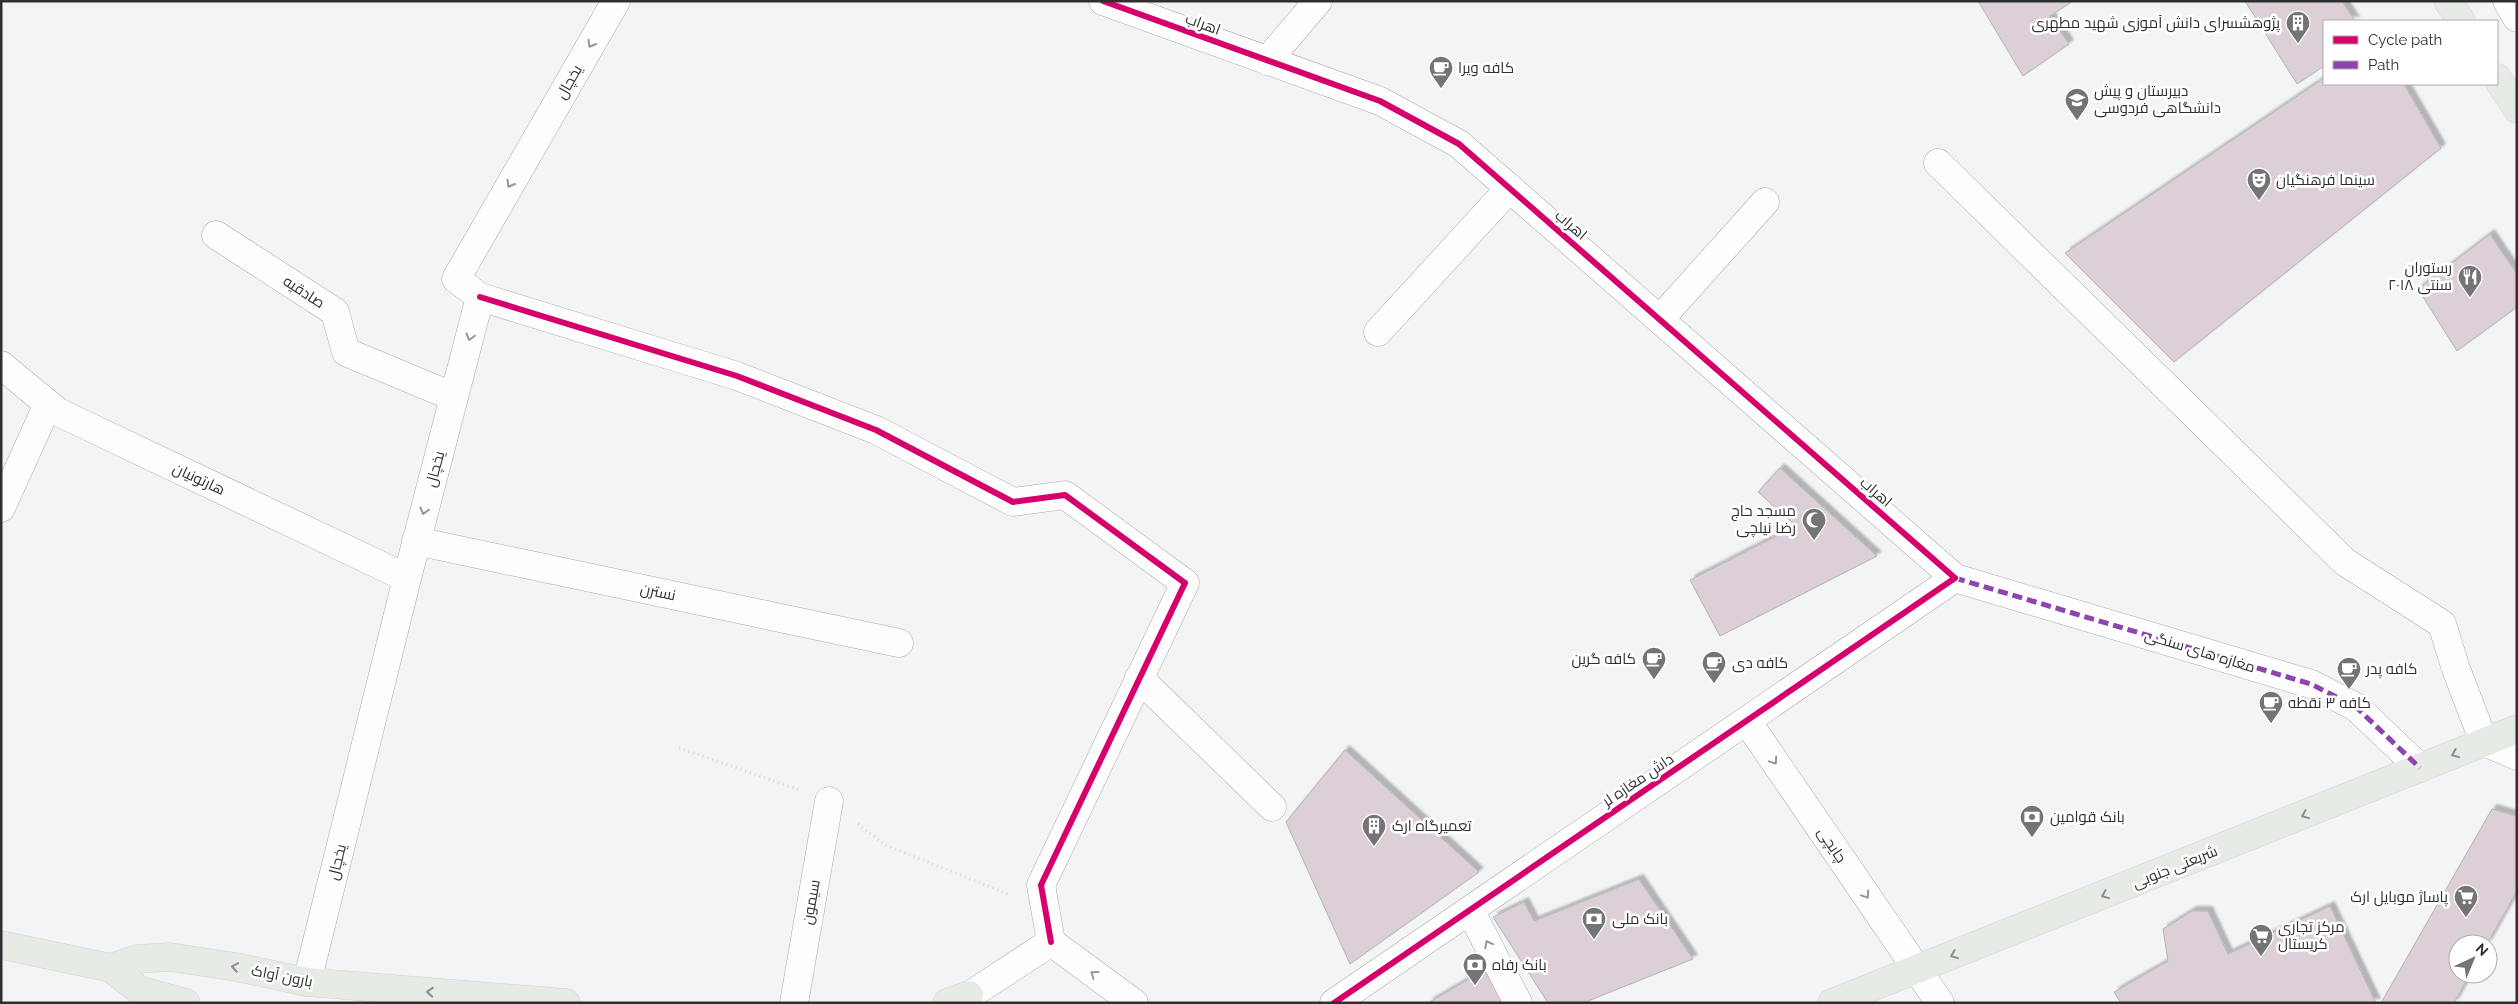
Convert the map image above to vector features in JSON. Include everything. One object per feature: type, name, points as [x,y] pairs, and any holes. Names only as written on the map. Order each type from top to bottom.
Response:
[{"type":"main road","points":[[2448,1],[2460,20]]},
{"type":"main road","points":[[2498,80],[2517,109]]},
{"type":"main road","name":"شریعتی جنوبی","points":[[1832,1003],[2517,729]]},
{"type":"main road","name":"بارون آواک","points":[[1,946],[112,968],[137,960],[170,957],[236,967],[307,982],[566,1003]]},
{"type":"main road","points":[[112,968],[151,999],[186,1003]]},
{"type":"main road","points":[[307,982],[356,1003]]},
{"type":"street","name":"یخچال","points":[[307,982],[416,541],[480,297],[456,279],[616,1]]},
{"type":"street","name":"اهراب","points":[[1102,1],[1380,102],[1459,144],[1955,578]]},
{"type":"street","points":[[1267,61],[1318,1]]},
{"type":"street","points":[[2507,1],[2517,18]]},
{"type":"street","points":[[1938,163],[2345,562],[2442,624],[2456,669],[2484,742],[2517,756]]},
{"type":"street","points":[[1378,332],[1510,188]]},
{"type":"street","points":[[1660,319],[1765,202]]},
{"type":"street","name":"صادقیه","points":[[216,235],[335,312],[346,352],[454,397]]},
{"type":"street","points":[[480,297],[737,376],[876,430],[1013,502],[1065,495],[1184,583],[1040,885],[1050,942],[1134,1003]]},
{"type":"street","name":"هارتونیان","points":[[1,365],[58,412],[407,578]]},
{"type":"street","points":[[1,508],[48,404]]},
{"type":"street","name":"نسترن","points":[[416,541],[899,643]]},
{"type":"street","name":"داش مغازه لر","points":[[1334,1003],[1955,578]]},
{"type":"street","name":"مغازه های سنگی","points":[[1955,578],[2312,684],[2356,707],[2420,768]]},
{"type":"street","points":[[1139,678],[1272,807]]},
{"type":"street","name":"چایچی","points":[[1747,721],[1940,1003]]},
{"type":"street","name":"سیمون","points":[[794,1003],[829,800]]},
{"type":"street","points":[[1470,910],[1518,1003]]},
{"type":"street","points":[[958,1000],[1050,942]]},
{"type":"path","points":[[679,748],[829,800],[884,845],[1009,894]]},
{"type":"building","points":[[1978,1],[2073,1],[2050,16],[2069,44],[2023,76]]},
{"type":"building","name":"پژوهشسرای دانش آموزی شهید مطهری","points":[[2245,1],[2342,1],[2354,20],[2323,20],[2323,67],[2297,84]]},
{"type":"building","name":"سینما فرهنگیان","points":[[2323,79],[2323,85],[2405,85],[2441,148],[2174,362],[2065,253]]},
{"type":"building","name":"رستوران سنتی ۲۰۱۸","points":[[2490,234],[2517,274],[2517,307],[2457,351],[2418,289]]},
{"type":"building","name":"مسجد حاج رضا نیلچی","points":[[1780,468],[1877,556],[1720,636],[1690,580],[1796,526],[1758,492]]},
{"type":"building","name":"تعمیرگاه ارک","points":[[1345,750],[1479,872],[1350,964],[1286,822]]},
{"type":"building","name":"پاساژ موبایل ارک","points":[[2492,809],[2517,816],[2517,891],[2493,934],[2448,934],[2448,984],[2464,984],[2454,1003],[2381,1003]]},
{"type":"building","name":"بانک ملی","points":[[1639,879],[1693,959],[1583,1003],[1548,1003],[1493,917],[1524,902],[1534,921]]},
{"type":"building","name":"مرکز تجاری کریستال","points":[[2330,906],[2376,1003],[2121,1003],[2114,992],[2168,961],[2163,929],[2192,911],[2208,911],[2228,954]]},
{"type":"building","name":"بانک رفاه","points":[[1484,970],[1505,1003],[1428,1003]]},
{"type":"marked path","points":[[1955,578],[2311,684],[2356,707],[2420,768]]},
{"type":"cycle path","points":[[1103,1],[1380,101],[1459,144],[1955,578],[1334,1003]]},
{"type":"cycle path","points":[[480,297],[737,376],[876,430],[1013,502],[1065,495],[1185,583],[1041,885],[1051,942]]},
{"type":"place","name":"پژوهشسرای دانش آموزی شهید مطهری","points":[[2298,44]]},
{"type":"place","name":"کافه ویرا","points":[[1441,89]]},
{"type":"place","name":"دبیرستان و پیش دانشگاهی فردوسی","points":[[2077,121]]},
{"type":"place","name":"سینما فرهنگیان","points":[[2259,201]]},
{"type":"place","name":"رستوران سنتی ۲۰۱۸","points":[[2470,298]]},
{"type":"place","name":"مسجد حاج رضا نیلچی","points":[[1814,541]]},
{"type":"place","name":"کافه گرین","points":[[1654,680]]},
{"type":"place","name":"کافه دی","points":[[1714,684]]},
{"type":"place","name":"کافه پدر","points":[[2349,690]]},
{"type":"place","name":"کافه ۳ نقطه","points":[[2271,724]]},
{"type":"place","name":"بانک قوامین","points":[[2032,838]]},
{"type":"place","name":"تعمیرگاه ارک","points":[[1374,847]]},
{"type":"place","name":"پاساژ موبایل ارک","points":[[2466,918]]},
{"type":"place","name":"بانک ملی","points":[[1594,940]]},
{"type":"place","name":"مرکز تجاری کریستال","points":[[2261,957]]},
{"type":"place","name":"بانک رفاه","points":[[1475,986]]}]
